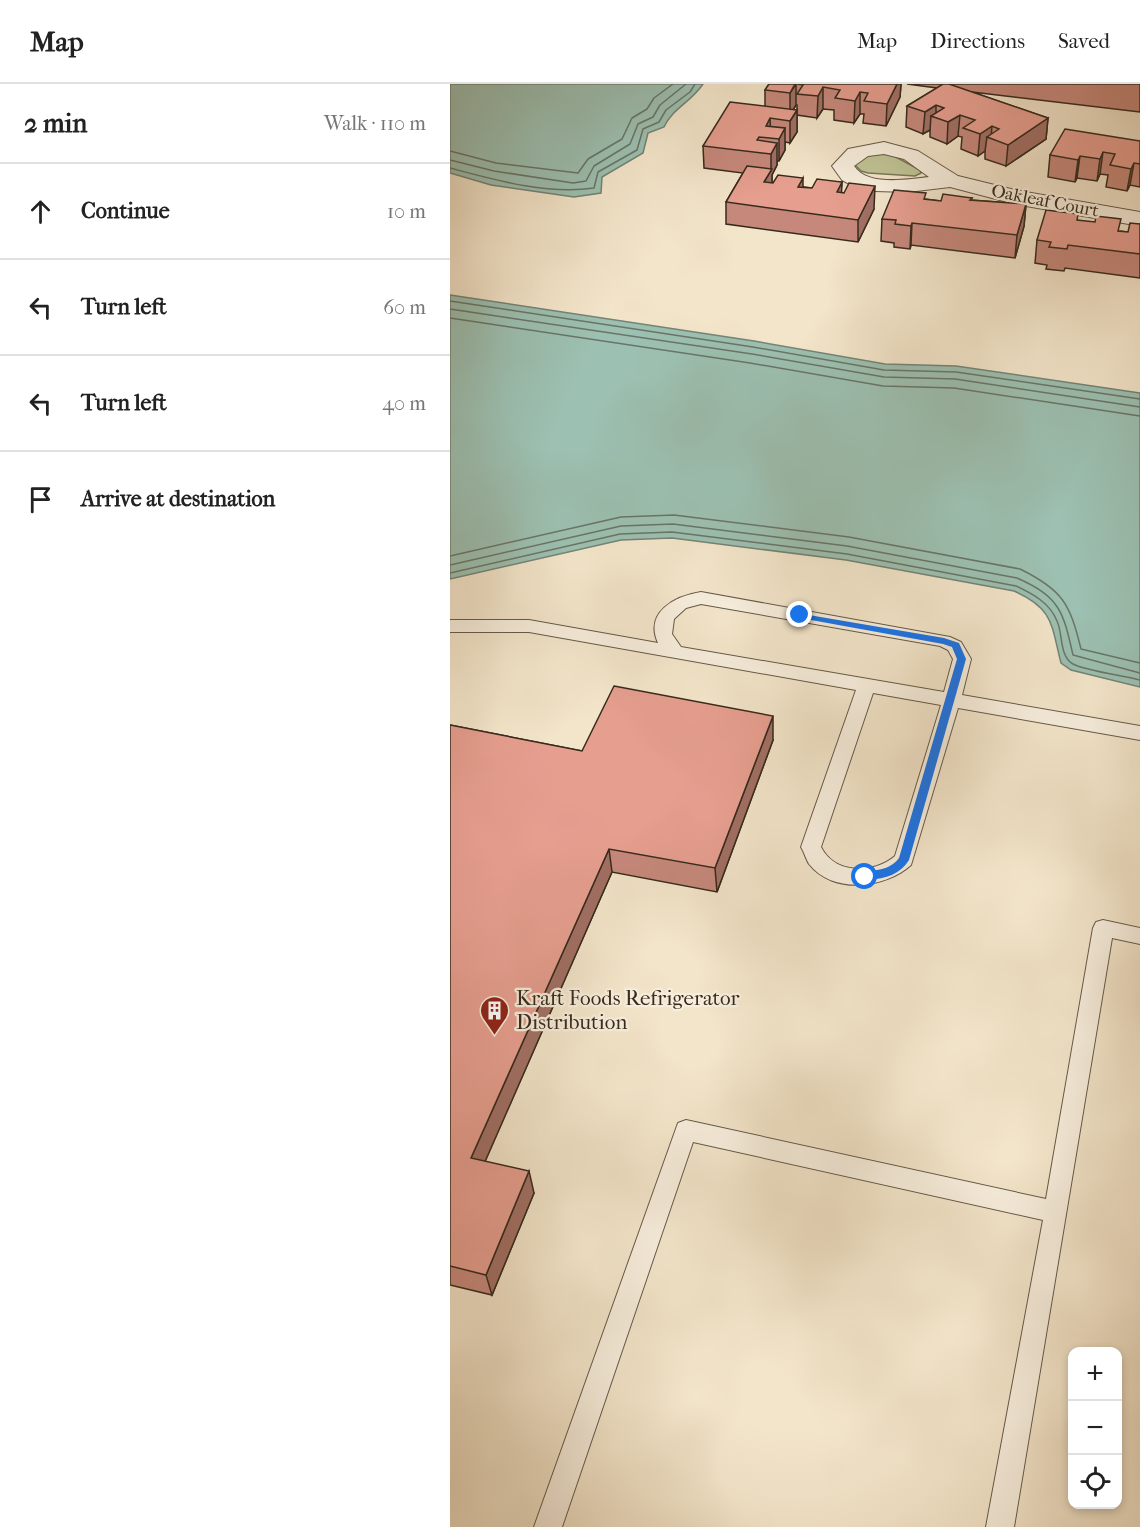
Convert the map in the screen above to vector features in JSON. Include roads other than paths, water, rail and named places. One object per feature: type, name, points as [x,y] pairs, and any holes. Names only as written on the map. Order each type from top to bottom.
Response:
[{"type":"street","name":"Oakleaf Court","points":[[950,181],[1015,196],[1140,219]]},
{"type":"lane","points":[[676,652],[668,646],[663,635],[665,618],[680,602],[701,598],[956,645],[962,659],[904,860],[888,873],[865,877],[828,869],[820,865],[811,847],[867,685]]},
{"type":"lane","points":[[450,626],[529,626],[1140,733]]},
{"type":"lane","points":[[1000,1527],[1056,1212],[1103,928],[1140,936]]},
{"type":"lane","points":[[548,1527],[686,1130],[1056,1212]]},
{"type":"water","points":[[450,84],[703,84],[672,115],[664,127],[648,133],[643,153],[602,177],[601,193],[574,197],[491,185],[450,173]]},
{"type":"water","points":[[450,295],[754,341],[885,364],[956,366],[1140,393],[1140,687],[1071,670],[1061,663],[1052,628],[1044,611],[1037,604],[1014,591],[846,560],[672,538],[621,540],[450,579]]},
{"type":"place","name":"Kraft Foods Refrigerator Distribution","points":[[495,1036]]}]
